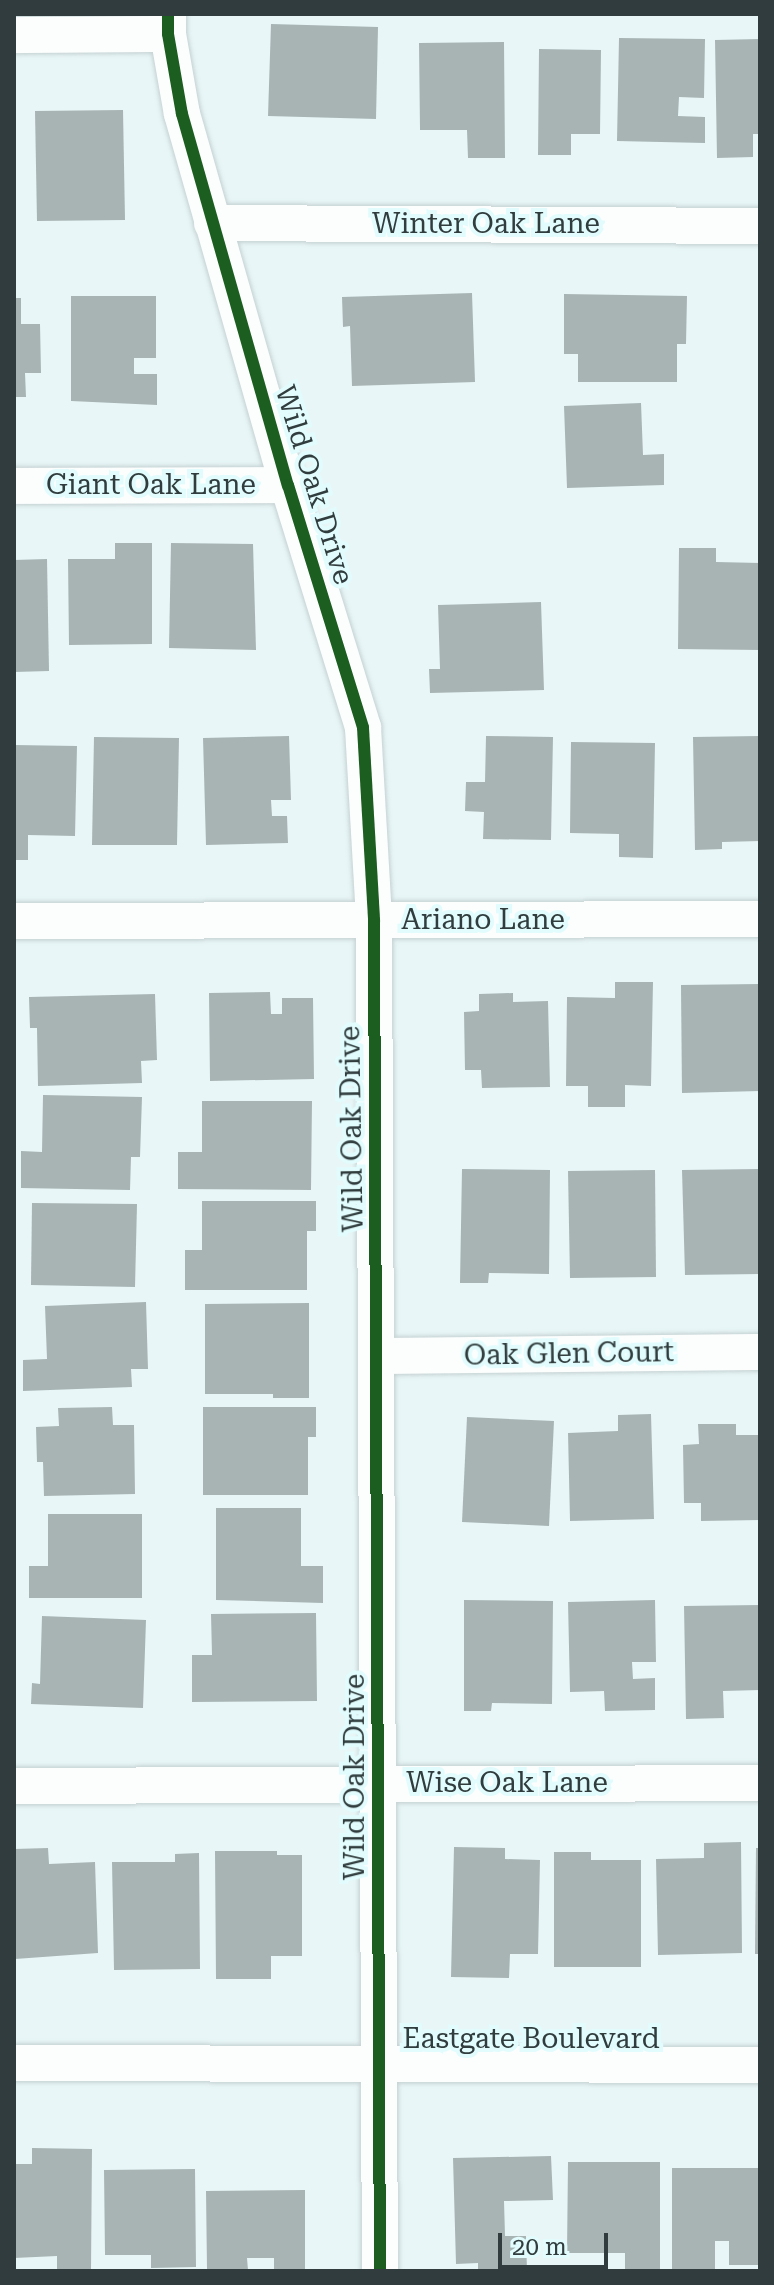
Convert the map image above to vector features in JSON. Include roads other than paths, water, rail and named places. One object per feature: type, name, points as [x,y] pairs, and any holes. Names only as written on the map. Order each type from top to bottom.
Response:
[{"type":"street","points":[[14,35],[168,24]]},
{"type":"street","name":"Wild Oak Drive","points":[[168,24],[182,114],[212,223],[363,728],[374,920],[380,2271]]},
{"type":"street","name":"Winter Oak Lane","points":[[212,223],[760,226]]},
{"type":"street","name":"Giant Oak Lane","points":[[14,486],[288,485]]},
{"type":"street","name":"Ariano Lane","points":[[14,921],[760,919]]},
{"type":"street","name":"Oak Glen Court","points":[[378,1356],[760,1352]]},
{"type":"street","name":"Wise Oak Lane","points":[[14,1786],[760,1783]]},
{"type":"street","name":"Eastgate Boulevard","points":[[14,2063],[760,2065]]}]
